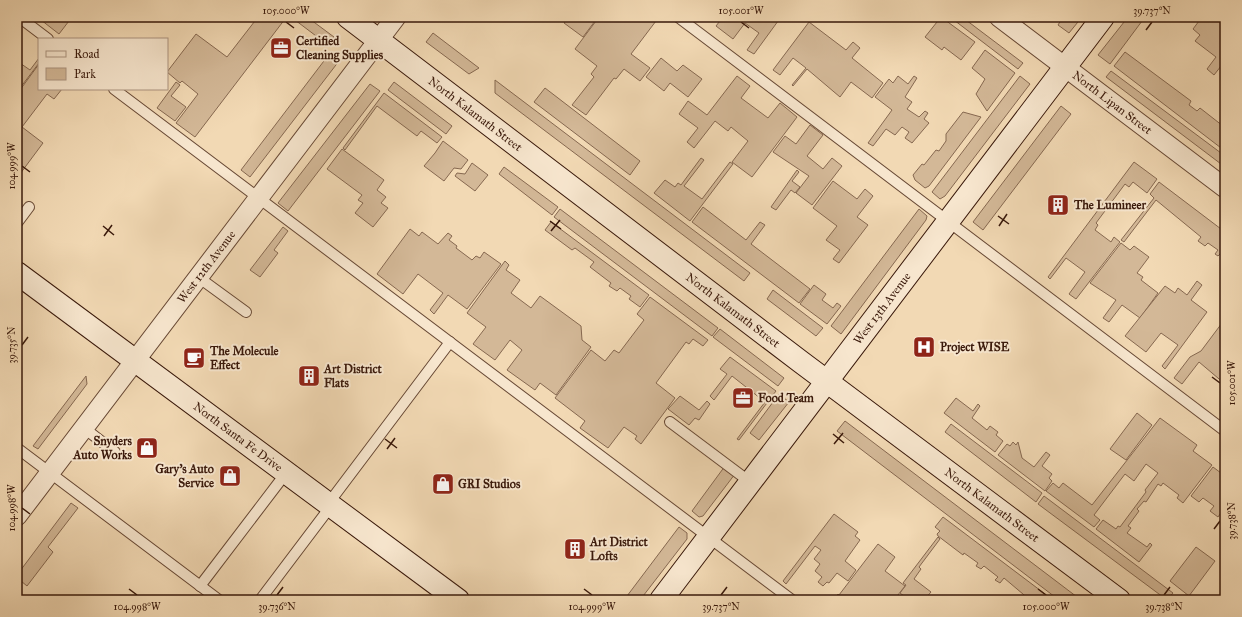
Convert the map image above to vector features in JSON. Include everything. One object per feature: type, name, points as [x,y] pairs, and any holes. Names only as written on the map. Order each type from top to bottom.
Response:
[{"type":"main road","name":"North Kalamath Street","points":[[348,17],[827,381],[1119,600]]},
{"type":"main road","name":"West 13th Avenue","points":[[661,600],[1103,17]]},
{"type":"main road","name":"North Santa Fe Drive","points":[[17,273],[458,600]]},
{"type":"street","name":"West 12th Avenue","points":[[17,516],[396,17]]},
{"type":"street","name":"North Lipan Street","points":[[998,17],[1225,188]]},
{"type":"lane","points":[[19,17],[47,38]]},
{"type":"lane","points":[[678,17],[1225,431]]},
{"type":"lane","points":[[115,90],[792,600]]},
{"type":"lane","points":[[17,223],[29,207]]},
{"type":"lane","points":[[198,277],[246,312]]},
{"type":"lane","points":[[260,600],[450,342]]},
{"type":"lane","points":[[670,422],[750,482]]},
{"type":"lane","points":[[84,428],[115,452]]},
{"type":"lane","points":[[17,448],[219,600]]},
{"type":"lane","points":[[200,586],[286,473]]},
{"type":"green space","points":[[43,17],[72,17],[59,34],[41,20]]},
{"type":"green space","points":[[258,17],[282,17],[285,19],[195,137],[176,123],[198,94],[182,81],[180,83],[168,73],[168,71],[196,34],[227,57]]},
{"type":"green space","points":[[291,17],[307,17],[334,37],[328,45]]},
{"type":"green space","points":[[568,17],[598,17],[583,37],[564,23]]},
{"type":"green space","points":[[599,17],[659,17],[631,54],[650,68],[640,81],[624,69],[616,79],[614,78],[586,115],[572,105],[594,77],[591,74],[597,66],[575,49]]},
{"type":"green space","points":[[723,17],[781,17],[754,54],[747,50],[759,33],[745,23],[733,39],[716,26]]},
{"type":"green space","points":[[941,17],[975,42],[961,60],[944,47],[942,50],[925,37]]},
{"type":"green space","points":[[950,17],[962,17],[1023,63],[1018,69]]},
{"type":"green space","points":[[1063,17],[1082,17],[1069,33],[1058,25]]},
{"type":"green space","points":[[1128,17],[1145,17],[1110,64],[1098,55]]},
{"type":"green space","points":[[1202,17],[1225,17],[1225,61],[1214,75],[1207,69],[1216,57],[1195,41],[1200,35],[1193,29]]},
{"type":"green space","points":[[809,22],[846,50],[853,42],[860,48],[852,58],[883,83],[872,98],[851,82],[840,97],[807,69],[793,86],[792,85],[806,68],[793,58],[780,75],[773,70]]},
{"type":"green space","points":[[433,33],[479,68],[469,74],[426,42]]},
{"type":"green space","points":[[985,50],[1015,73],[987,111],[976,94],[985,79],[972,68]]},
{"type":"green space","points":[[1125,52],[1191,101],[1189,105],[1197,111],[1200,108],[1223,126],[1220,131],[1225,135],[1225,151],[1114,66]]},
{"type":"green space","points":[[330,53],[339,61],[250,177],[241,170]]},
{"type":"green space","points":[[661,58],[677,71],[683,65],[702,79],[688,97],[670,83],[664,91],[646,77]]},
{"type":"green space","points":[[38,59],[38,64],[17,92],[17,61],[30,70]]},
{"type":"green space","points":[[38,65],[38,90],[61,90],[54,99],[47,94],[22,127],[43,143],[17,178],[17,94]]},
{"type":"green space","points":[[1111,71],[1225,156],[1225,167],[1106,77]]},
{"type":"green space","points":[[737,76],[750,86],[741,98],[768,118],[780,103],[797,117],[752,177],[732,162],[748,141],[731,127],[728,131],[715,121],[694,148],[687,142],[698,128],[679,114],[688,101],[707,115]]},
{"type":"green space","points":[[898,76],[908,84],[914,76],[917,78],[905,97],[912,102],[907,109],[919,117],[925,111],[928,113],[924,119],[929,123],[912,143],[905,138],[909,132],[902,127],[895,135],[886,129],[873,146],[868,143],[892,110],[875,97],[889,79],[893,83]]},
{"type":"green space","points":[[1020,76],[1030,84],[945,196],[940,199],[932,192]]},
{"type":"green space","points":[[495,80],[750,273],[744,281],[495,93]]},
{"type":"green space","points":[[176,82],[180,85],[171,96],[186,107],[175,121],[157,108]]},
{"type":"green space","points":[[394,82],[452,126],[446,134],[388,90]]},
{"type":"green space","points":[[370,84],[380,91],[288,211],[278,203]]},
{"type":"green space","points":[[545,88],[640,161],[630,175],[534,102]]},
{"type":"green space","points":[[384,93],[442,137],[437,143],[421,131],[417,136],[377,106],[345,150],[343,148]]},
{"type":"green space","points":[[1061,106],[1071,114],[983,230],[973,222]]},
{"type":"green space","points":[[963,112],[981,117],[929,186],[925,188],[915,180],[913,175],[922,164],[924,165],[936,150],[939,151],[946,141],[946,134]]},
{"type":"green space","points":[[810,125],[823,135],[807,156],[823,169],[832,158],[842,166],[812,205],[796,193],[809,176],[773,152],[785,136],[796,144]]},
{"type":"green space","points":[[443,141],[468,160],[461,169],[454,168],[444,181],[424,166]]},
{"type":"green space","points":[[342,149],[384,180],[377,190],[386,197],[381,203],[388,208],[373,227],[355,213],[363,203],[358,200],[362,195],[327,169]]},
{"type":"green space","points":[[701,158],[704,160],[684,186],[702,199],[730,162],[733,164],[690,221],[654,193],[665,180],[675,187],[678,183],[681,185]]},
{"type":"green space","points":[[1134,162],[1157,179],[1147,193],[1133,182],[1129,187],[1125,184],[1096,223],[1098,225],[1095,230],[1111,242],[1114,237],[1120,242],[1076,299],[1069,294],[1085,272],[1066,258],[1050,279],[1048,277]]},
{"type":"green space","points":[[472,163],[488,175],[475,191],[455,176],[457,173],[465,174]]},
{"type":"green space","points":[[504,167],[558,207],[552,215],[499,174]]},
{"type":"green space","points":[[797,170],[799,172],[792,181],[800,187],[795,193],[791,190],[776,210],[771,207]]},
{"type":"green space","points":[[833,181],[857,199],[865,189],[873,196],[857,217],[868,225],[839,263],[833,259],[840,250],[826,240],[837,226],[813,208]]},
{"type":"green space","points":[[1159,182],[1225,232],[1225,254],[1222,252],[1218,256],[1215,254],[1218,250],[1208,243],[1205,246],[1198,241],[1201,237],[1156,200],[1124,242],[1121,240],[1154,198],[1150,194]]},
{"type":"green space","points":[[703,207],[746,240],[760,222],[765,225],[751,244],[810,289],[799,303],[692,222]]},
{"type":"green space","points":[[560,209],[718,328],[712,336],[554,217]]},
{"type":"green space","points":[[919,209],[927,216],[926,220],[841,334],[831,326]]},
{"type":"green space","points":[[551,222],[649,295],[640,307],[629,299],[631,296],[620,288],[617,291],[609,286],[611,283],[590,267],[594,262],[575,248],[572,250],[545,230]]},
{"type":"green space","points":[[283,227],[288,231],[274,250],[278,253],[260,277],[250,270]]},
{"type":"green space","points":[[410,229],[419,236],[422,232],[438,244],[448,233],[452,236],[449,240],[457,246],[456,248],[472,260],[476,256],[480,258],[484,252],[501,264],[467,309],[448,295],[434,314],[430,310],[443,293],[418,274],[403,294],[377,274]]},
{"type":"green space","points":[[1121,243],[1130,250],[1134,246],[1149,257],[1137,273],[1143,277],[1141,280],[1158,293],[1140,318],[1122,305],[1109,322],[1103,318],[1116,300],[1090,283]]},
{"type":"green space","points":[[505,261],[509,265],[506,270],[520,280],[511,293],[531,308],[540,296],[581,326],[582,340],[591,347],[556,395],[540,383],[535,390],[507,370],[522,350],[510,340],[495,360],[473,344],[486,327],[467,313]]},
{"type":"green space","points":[[1197,281],[1202,285],[1191,300],[1207,312],[1165,369],[1162,366],[1178,345],[1161,333],[1146,352],[1125,336],[1165,286],[1175,293],[1178,288],[1187,295]]},
{"type":"green space","points":[[814,285],[826,294],[822,300],[833,308],[837,303],[841,306],[827,324],[800,304]]},
{"type":"green space","points":[[773,290],[823,328],[816,336],[767,299]]},
{"type":"green space","points":[[650,297],[708,340],[703,346],[693,339],[689,344],[686,342],[656,383],[675,398],[641,444],[635,439],[637,436],[624,427],[608,448],[580,428],[585,421],[555,398],[591,350],[605,361],[614,350],[619,353],[644,320],[637,314]]},
{"type":"green space","points":[[1225,319],[1225,327],[1220,334],[1225,338],[1225,384],[1199,362],[1182,384],[1174,378],[1190,357],[1201,351]]},
{"type":"green space","points":[[720,329],[784,378],[778,386],[713,337]]},
{"type":"green space","points":[[730,357],[776,391],[739,440],[737,439],[765,402],[732,376],[714,400],[710,396],[727,374],[720,369]]},
{"type":"green space","points":[[86,376],[87,384],[38,449],[33,446]]},
{"type":"green space","points":[[779,394],[789,402],[759,440],[750,433]]},
{"type":"green space","points":[[680,396],[699,410],[707,401],[710,404],[699,420],[695,418],[689,425],[668,409]]},
{"type":"green space","points":[[956,398],[973,411],[978,404],[980,406],[972,418],[987,430],[990,426],[998,432],[996,435],[1003,441],[995,452],[944,413]]},
{"type":"green space","points":[[1137,413],[1152,425],[1126,460],[1110,449]]},
{"type":"green space","points":[[1160,418],[1197,445],[1193,451],[1212,465],[1183,503],[1177,498],[1179,495],[1163,483],[1161,486],[1158,484],[1146,502],[1144,501],[1137,509],[1139,511],[1128,526],[1131,528],[1127,533],[1147,547],[1150,543],[1152,545],[1139,562],[1096,529],[1103,520],[1116,529],[1118,526],[1120,527],[1158,473],[1146,464],[1134,481],[1125,474],[1094,515],[1100,520],[1094,527],[1046,491],[1053,483],[1059,488],[1063,483],[1092,505]]},
{"type":"green space","points":[[845,421],[1081,600],[1059,600],[837,431]]},
{"type":"green space","points":[[951,424],[1042,493],[1036,502],[945,432]]},
{"type":"green space","points":[[1013,442],[1016,445],[1018,442],[1022,458],[1034,467],[1046,452],[1050,455],[1042,466],[1052,474],[1049,478],[1052,481],[1045,491],[998,455],[1007,444],[1010,446]]},
{"type":"green space","points":[[725,466],[735,474],[703,516],[699,517],[692,511]]},
{"type":"green space","points":[[1213,467],[1225,476],[1225,507],[1218,517],[1210,511],[1214,506],[1203,498],[1199,502],[1191,496]]},
{"type":"green space","points":[[1044,496],[1173,593],[1167,600],[1038,504]]},
{"type":"green space","points":[[71,503],[78,508],[48,547],[53,552],[27,586],[21,581],[17,586],[17,575]]},
{"type":"green space","points":[[834,514],[858,532],[855,536],[860,540],[845,561],[856,570],[848,581],[837,573],[829,583],[827,582],[823,586],[818,582],[822,577],[815,571],[820,564],[814,559],[821,550],[815,546],[786,584],[783,581]]},
{"type":"green space","points":[[943,517],[1053,600],[1030,600],[1004,578],[1000,583],[995,580],[998,577],[984,566],[981,569],[976,566],[978,563],[964,553],[963,555],[938,536],[937,534],[940,531],[935,527]]},
{"type":"green space","points":[[679,527],[687,533],[687,539],[640,600],[624,600]]},
{"type":"green space","points":[[938,537],[940,539],[919,567],[921,569],[914,579],[931,592],[924,600],[909,600],[900,593],[906,585],[903,583]]},
{"type":"green space","points":[[878,544],[895,557],[885,571],[905,586],[894,600],[834,600],[838,594],[839,595]]},
{"type":"green space","points":[[1196,547],[1215,561],[1189,596],[1170,581]]},
{"type":"place","name":"Certified Cleaning Supplies","points":[[281,48]]},
{"type":"place","name":"The Lumineer","points":[[1058,205]]},
{"type":"place","name":"Project WISE","points":[[924,347]]},
{"type":"place","name":"The Molecule Effect","points":[[194,358]]},
{"type":"place","name":"Art District Flats","points":[[309,376]]},
{"type":"place","name":"Food Team","points":[[743,398]]},
{"type":"place","name":"Snyders Auto Works","points":[[147,448]]},
{"type":"place","name":"Gary's Auto Service","points":[[230,476]]},
{"type":"place","name":"GRI Studios","points":[[443,484]]},
{"type":"place","name":"Art District Lofts","points":[[575,549]]}]
